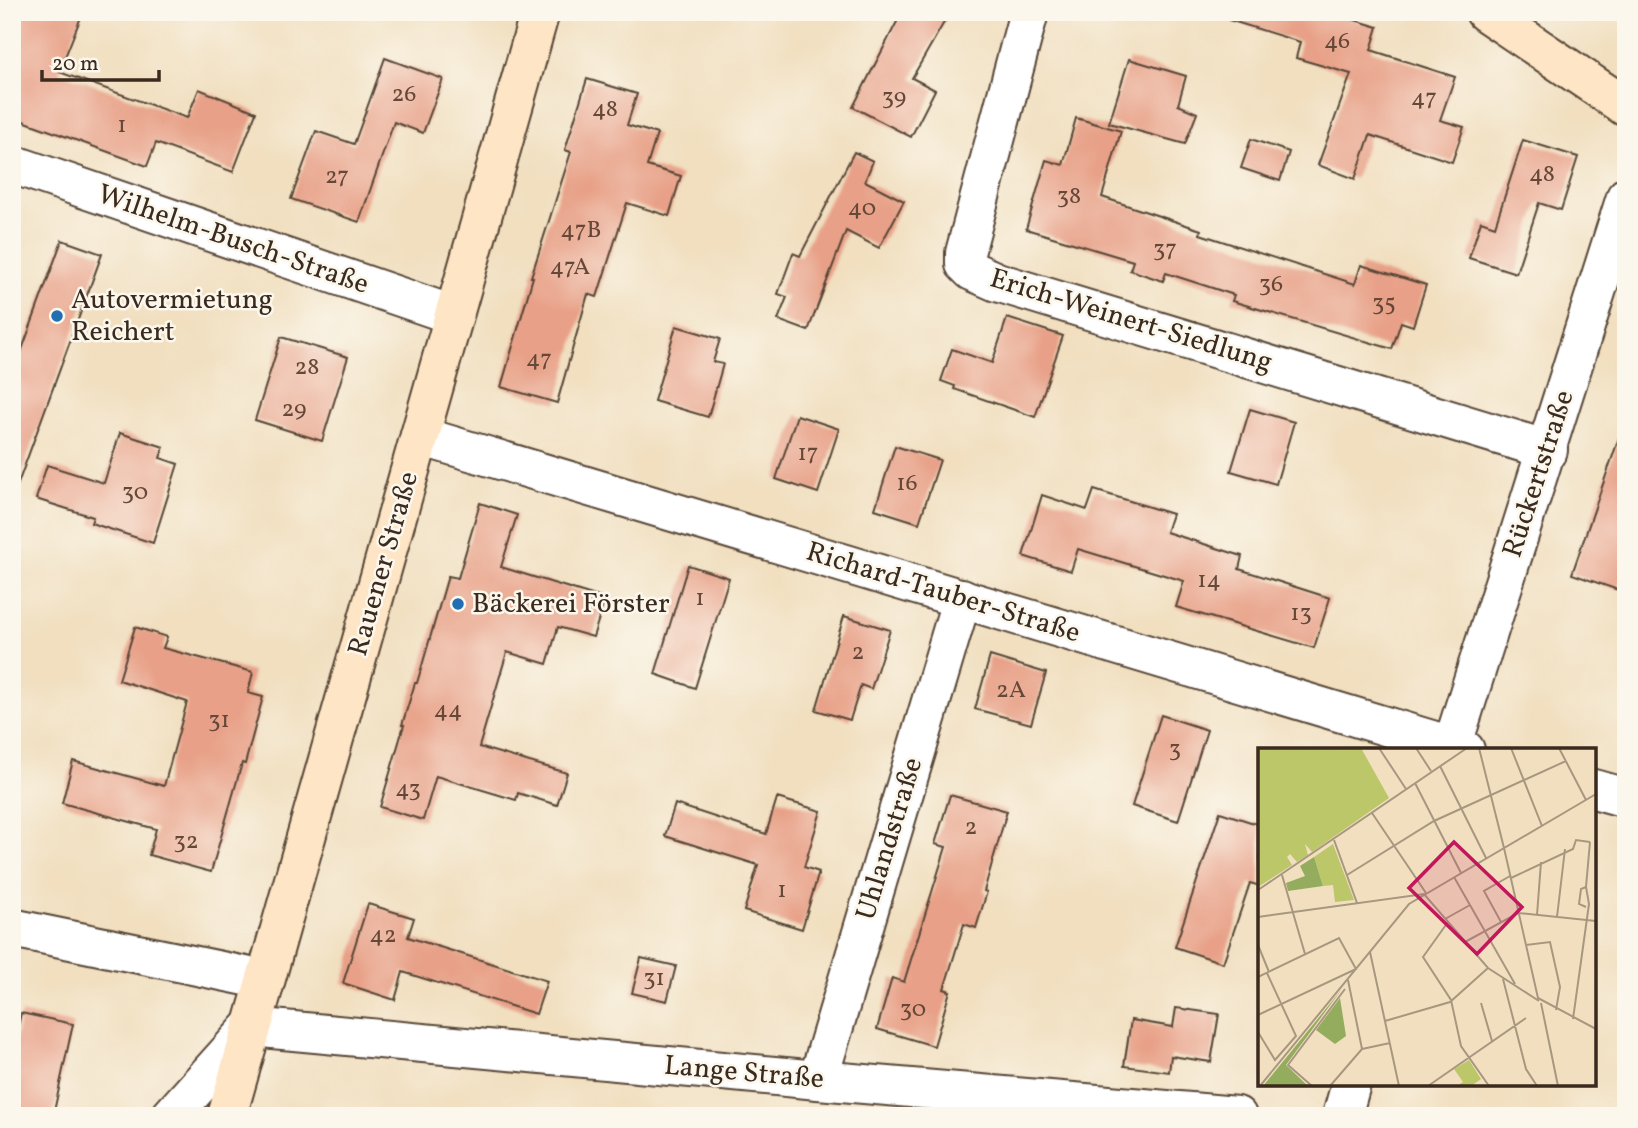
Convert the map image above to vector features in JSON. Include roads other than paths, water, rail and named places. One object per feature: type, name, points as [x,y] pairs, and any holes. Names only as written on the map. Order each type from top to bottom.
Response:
[{"type":"main road","name":"Rauener Straße","points":[[227,1116],[540,12]]},
{"type":"main road","points":[[1485,12],[1626,107]]},
{"type":"street","name":"Erich-Weinert-Siedlung","points":[[1029,12],[965,253],[965,264],[972,271],[997,282],[1548,450]]},
{"type":"street","name":"Wilhelm-Busch-Straße","points":[[12,164],[453,315]]},
{"type":"street","name":"Rückertstraße","points":[[1456,748],[1626,197]]},
{"type":"street","name":"Richard-Tauber-Straße","points":[[420,436],[1453,748]]},
{"type":"street","name":"Uhlandstraße","points":[[818,1080],[962,598]]},
{"type":"street","points":[[1596,790],[1626,798]]},
{"type":"street","points":[[12,928],[265,981]]},
{"type":"street","points":[[171,1116],[251,1027]]},
{"type":"street","name":"Lange Straße","points":[[251,1027],[818,1080],[889,1100],[1237,1116]]},
{"type":"street","points":[[1342,1116],[1350,1086]]},
{"type":"place","name":"Autovermietung Reichert","points":[[57,316]]},
{"type":"place","name":"Bäckerei Förster","points":[[458,604]]}]
